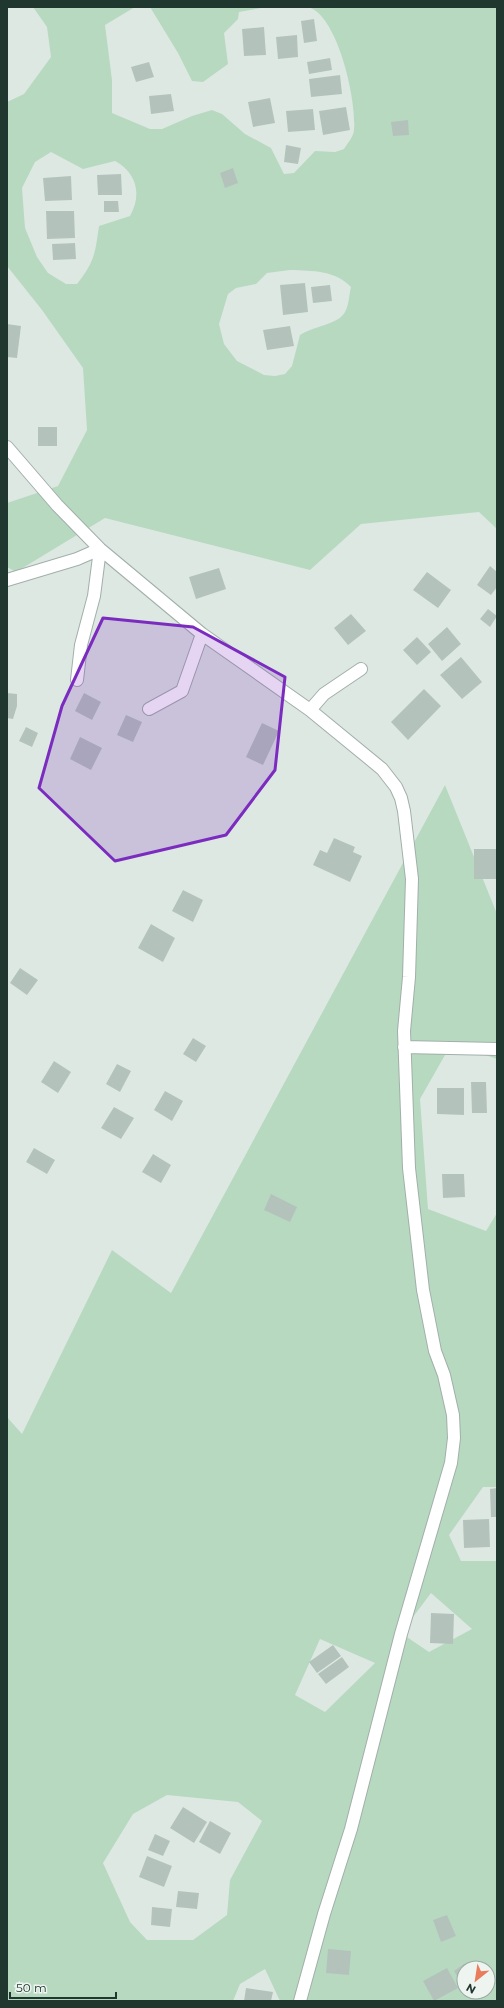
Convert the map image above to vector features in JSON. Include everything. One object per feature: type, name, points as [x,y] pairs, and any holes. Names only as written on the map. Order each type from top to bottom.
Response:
[{"type":"street","points":[[7,447],[53,500],[100,548],[202,634],[310,710],[382,768],[396,787],[401,798],[404,811],[412,879],[409,977],[404,1047],[409,1168],[423,1290],[435,1351],[450,1397],[453,1415],[454,1438],[451,1463],[401,1634],[351,1829],[324,1914],[300,2001]]},
{"type":"street","points":[[7,580],[77,558],[100,548]]},
{"type":"street","points":[[77,680],[81,645],[94,596],[100,548]]},
{"type":"street","points":[[149,709],[182,691],[202,634]]},
{"type":"street","points":[[310,710],[324,694],[361,669]]},
{"type":"street","points":[[404,1047],[497,1049]]},
{"type":"highlighted area","points":[[103,618],[193,627],[285,677],[275,770],[226,835],[115,861],[39,788],[62,706]]},
{"type":"green space","points":[[33,7],[135,7],[105,25],[112,80],[112,113],[150,129],[162,129],[192,116],[212,110],[222,114],[245,134],[271,148],[284,174],[294,173],[315,151],[335,152],[344,149],[354,132],[354,117],[349,81],[337,42],[319,13],[308,7],[497,7],[497,529],[479,512],[361,524],[310,570],[105,518],[16,572],[7,567],[7,503],[58,486],[87,430],[83,368],[42,310],[7,266],[7,102],[24,94],[51,57],[47,27]],"holes":[[[51,152],[83,169],[115,161],[128,172],[133,178],[135,185],[136,200],[130,216],[99,226],[91,263],[77,284],[66,284],[48,273],[37,257],[25,228],[22,188],[35,162]],[[290,270],[323,272],[338,277],[351,287],[348,303],[345,312],[337,320],[300,335],[292,366],[285,374],[275,376],[264,375],[237,361],[224,344],[219,324],[228,294],[236,288],[256,284],[267,273]]]},
{"type":"green space","points":[[150,7],[267,7],[239,12],[238,19],[224,33],[228,64],[203,82],[192,81],[178,53]]},
{"type":"green space","points":[[445,785],[497,914],[497,1059],[468,1049],[445,1055],[420,1099],[428,1209],[486,1231],[497,1213],[497,1487],[483,1487],[449,1535],[461,1561],[497,1561],[497,2001],[280,2001],[265,1969],[240,1984],[233,2001],[7,2001],[7,1417],[22,1434],[112,1250],[171,1293]],"holes":[[[431,1593],[472,1629],[429,1652],[401,1633]],[[320,1639],[375,1663],[325,1712],[295,1695]],[[167,1795],[238,1802],[262,1821],[230,1880],[227,1915],[193,1940],[147,1940],[130,1922],[103,1863],[133,1814]]]},
{"type":"building","points":[[314,19],[317,41],[304,43],[301,21]]},
{"type":"building","points":[[264,27],[266,55],[244,56],[242,29]]},
{"type":"building","points":[[297,35],[298,57],[278,59],[276,37]]},
{"type":"building","points":[[330,58],[332,70],[309,74],[307,62]]},
{"type":"building","points":[[149,62],[154,77],[136,82],[131,67]]},
{"type":"building","points":[[340,75],[342,94],[311,97],[309,79]]},
{"type":"building","points":[[171,94],[174,111],[151,114],[149,96]]},
{"type":"building","points":[[270,98],[275,123],[253,127],[248,102]]},
{"type":"building","points":[[346,107],[350,130],[323,135],[319,111]]},
{"type":"building","points":[[313,109],[315,130],[288,132],[286,111]]},
{"type":"building","points":[[408,120],[409,135],[393,136],[391,122]]},
{"type":"building","points":[[286,145],[301,148],[298,164],[284,162]]},
{"type":"building","points":[[233,168],[238,183],[225,188],[220,173]]},
{"type":"building","points":[[121,174],[122,195],[98,195],[97,175]]},
{"type":"building","points":[[71,176],[72,200],[45,201],[43,178]]},
{"type":"building","points":[[104,201],[118,201],[119,212],[104,212]]},
{"type":"building","points":[[46,211],[74,211],[75,238],[47,239]]},
{"type":"building","points":[[75,243],[76,259],[53,260],[52,244]]},
{"type":"building","points":[[305,283],[308,312],[283,315],[280,285]]},
{"type":"building","points":[[330,285],[332,301],[313,303],[311,287]]},
{"type":"building","points":[[7,324],[21,326],[17,358],[7,357]]},
{"type":"building","points":[[290,326],[294,346],[267,350],[263,330]]},
{"type":"building","points":[[38,427],[57,427],[57,446],[38,446]]},
{"type":"building","points":[[490,566],[497,572],[497,587],[491,595],[477,585]]},
{"type":"building","points":[[219,568],[226,589],[196,599],[189,577]]},
{"type":"building","points":[[427,572],[451,590],[438,608],[413,590]]},
{"type":"building","points":[[488,609],[497,616],[490,627],[480,619]]},
{"type":"building","points":[[351,614],[366,631],[348,645],[334,628]]},
{"type":"building","points":[[447,627],[461,644],[442,661],[428,644]]},
{"type":"building","points":[[417,637],[431,652],[417,665],[403,650]]},
{"type":"building","points":[[461,657],[482,682],[462,699],[440,675]]},
{"type":"building","points":[[424,689],[441,706],[408,740],[391,722]]},
{"type":"building","points":[[7,693],[17,694],[17,706],[13,719],[7,718]]},
{"type":"building","points":[[84,693],[101,702],[92,720],[75,711]]},
{"type":"building","points":[[126,715],[142,722],[133,742],[117,735]]},
{"type":"building","points":[[262,723],[279,731],[263,765],[246,757]]},
{"type":"building","points":[[26,727],[38,733],[32,747],[19,741]]},
{"type":"building","points":[[80,737],[102,748],[91,770],[70,759]]},
{"type":"building","points":[[334,838],[355,847],[353,852],[362,856],[350,882],[313,865],[320,850],[327,853]]},
{"type":"building","points":[[474,849],[497,849],[497,879],[474,879]]},
{"type":"building","points":[[183,890],[203,900],[193,922],[172,911]]},
{"type":"building","points":[[151,924],[175,938],[163,962],[138,948]]},
{"type":"building","points":[[20,968],[38,980],[27,995],[10,983]]},
{"type":"building","points":[[193,1038],[206,1046],[196,1062],[183,1054]]},
{"type":"building","points":[[54,1061],[71,1072],[58,1093],[41,1082]]},
{"type":"building","points":[[117,1064],[131,1071],[120,1092],[106,1084]]},
{"type":"building","points":[[471,1082],[486,1082],[487,1113],[472,1113]]},
{"type":"building","points":[[437,1088],[464,1088],[464,1115],[437,1114]]},
{"type":"building","points":[[165,1091],[183,1101],[172,1121],[154,1110]]},
{"type":"building","points":[[114,1107],[134,1118],[121,1139],[101,1128]]},
{"type":"building","points":[[34,1148],[55,1160],[47,1174],[26,1162]]},
{"type":"building","points":[[153,1154],[171,1165],[161,1183],[142,1172]]},
{"type":"building","points":[[442,1174],[464,1174],[465,1197],[443,1198]]},
{"type":"building","points":[[271,1194],[297,1207],[290,1222],[264,1210]]},
{"type":"building","points":[[497,1488],[497,1517],[491,1517],[490,1489]]},
{"type":"building","points":[[489,1519],[490,1547],[464,1548],[463,1520]]},
{"type":"building","points":[[431,1613],[454,1614],[453,1644],[430,1643]]},
{"type":"building","points":[[333,1645],[341,1656],[317,1673],[309,1662]]},
{"type":"building","points":[[342,1657],[349,1667],[326,1684],[318,1674]]},
{"type":"building","points":[[183,1807],[207,1822],[194,1843],[170,1828]]},
{"type":"building","points":[[210,1821],[231,1833],[220,1854],[199,1842]]},
{"type":"building","points":[[155,1834],[170,1841],[163,1856],[148,1850]]},
{"type":"building","points":[[147,1856],[172,1866],[164,1887],[139,1877]]},
{"type":"building","points":[[178,1891],[199,1893],[197,1909],[176,1907]]},
{"type":"building","points":[[152,1907],[172,1909],[170,1927],[151,1925]]},
{"type":"building","points":[[447,1915],[456,1936],[441,1942],[433,1920]]},
{"type":"building","points":[[328,1949],[351,1951],[349,1975],[326,1973]]},
{"type":"building","points":[[447,1968],[456,1984],[456,1989],[434,2001],[423,1981]]},
{"type":"building","points":[[246,1988],[273,1992],[271,2001],[244,2001]]}]
